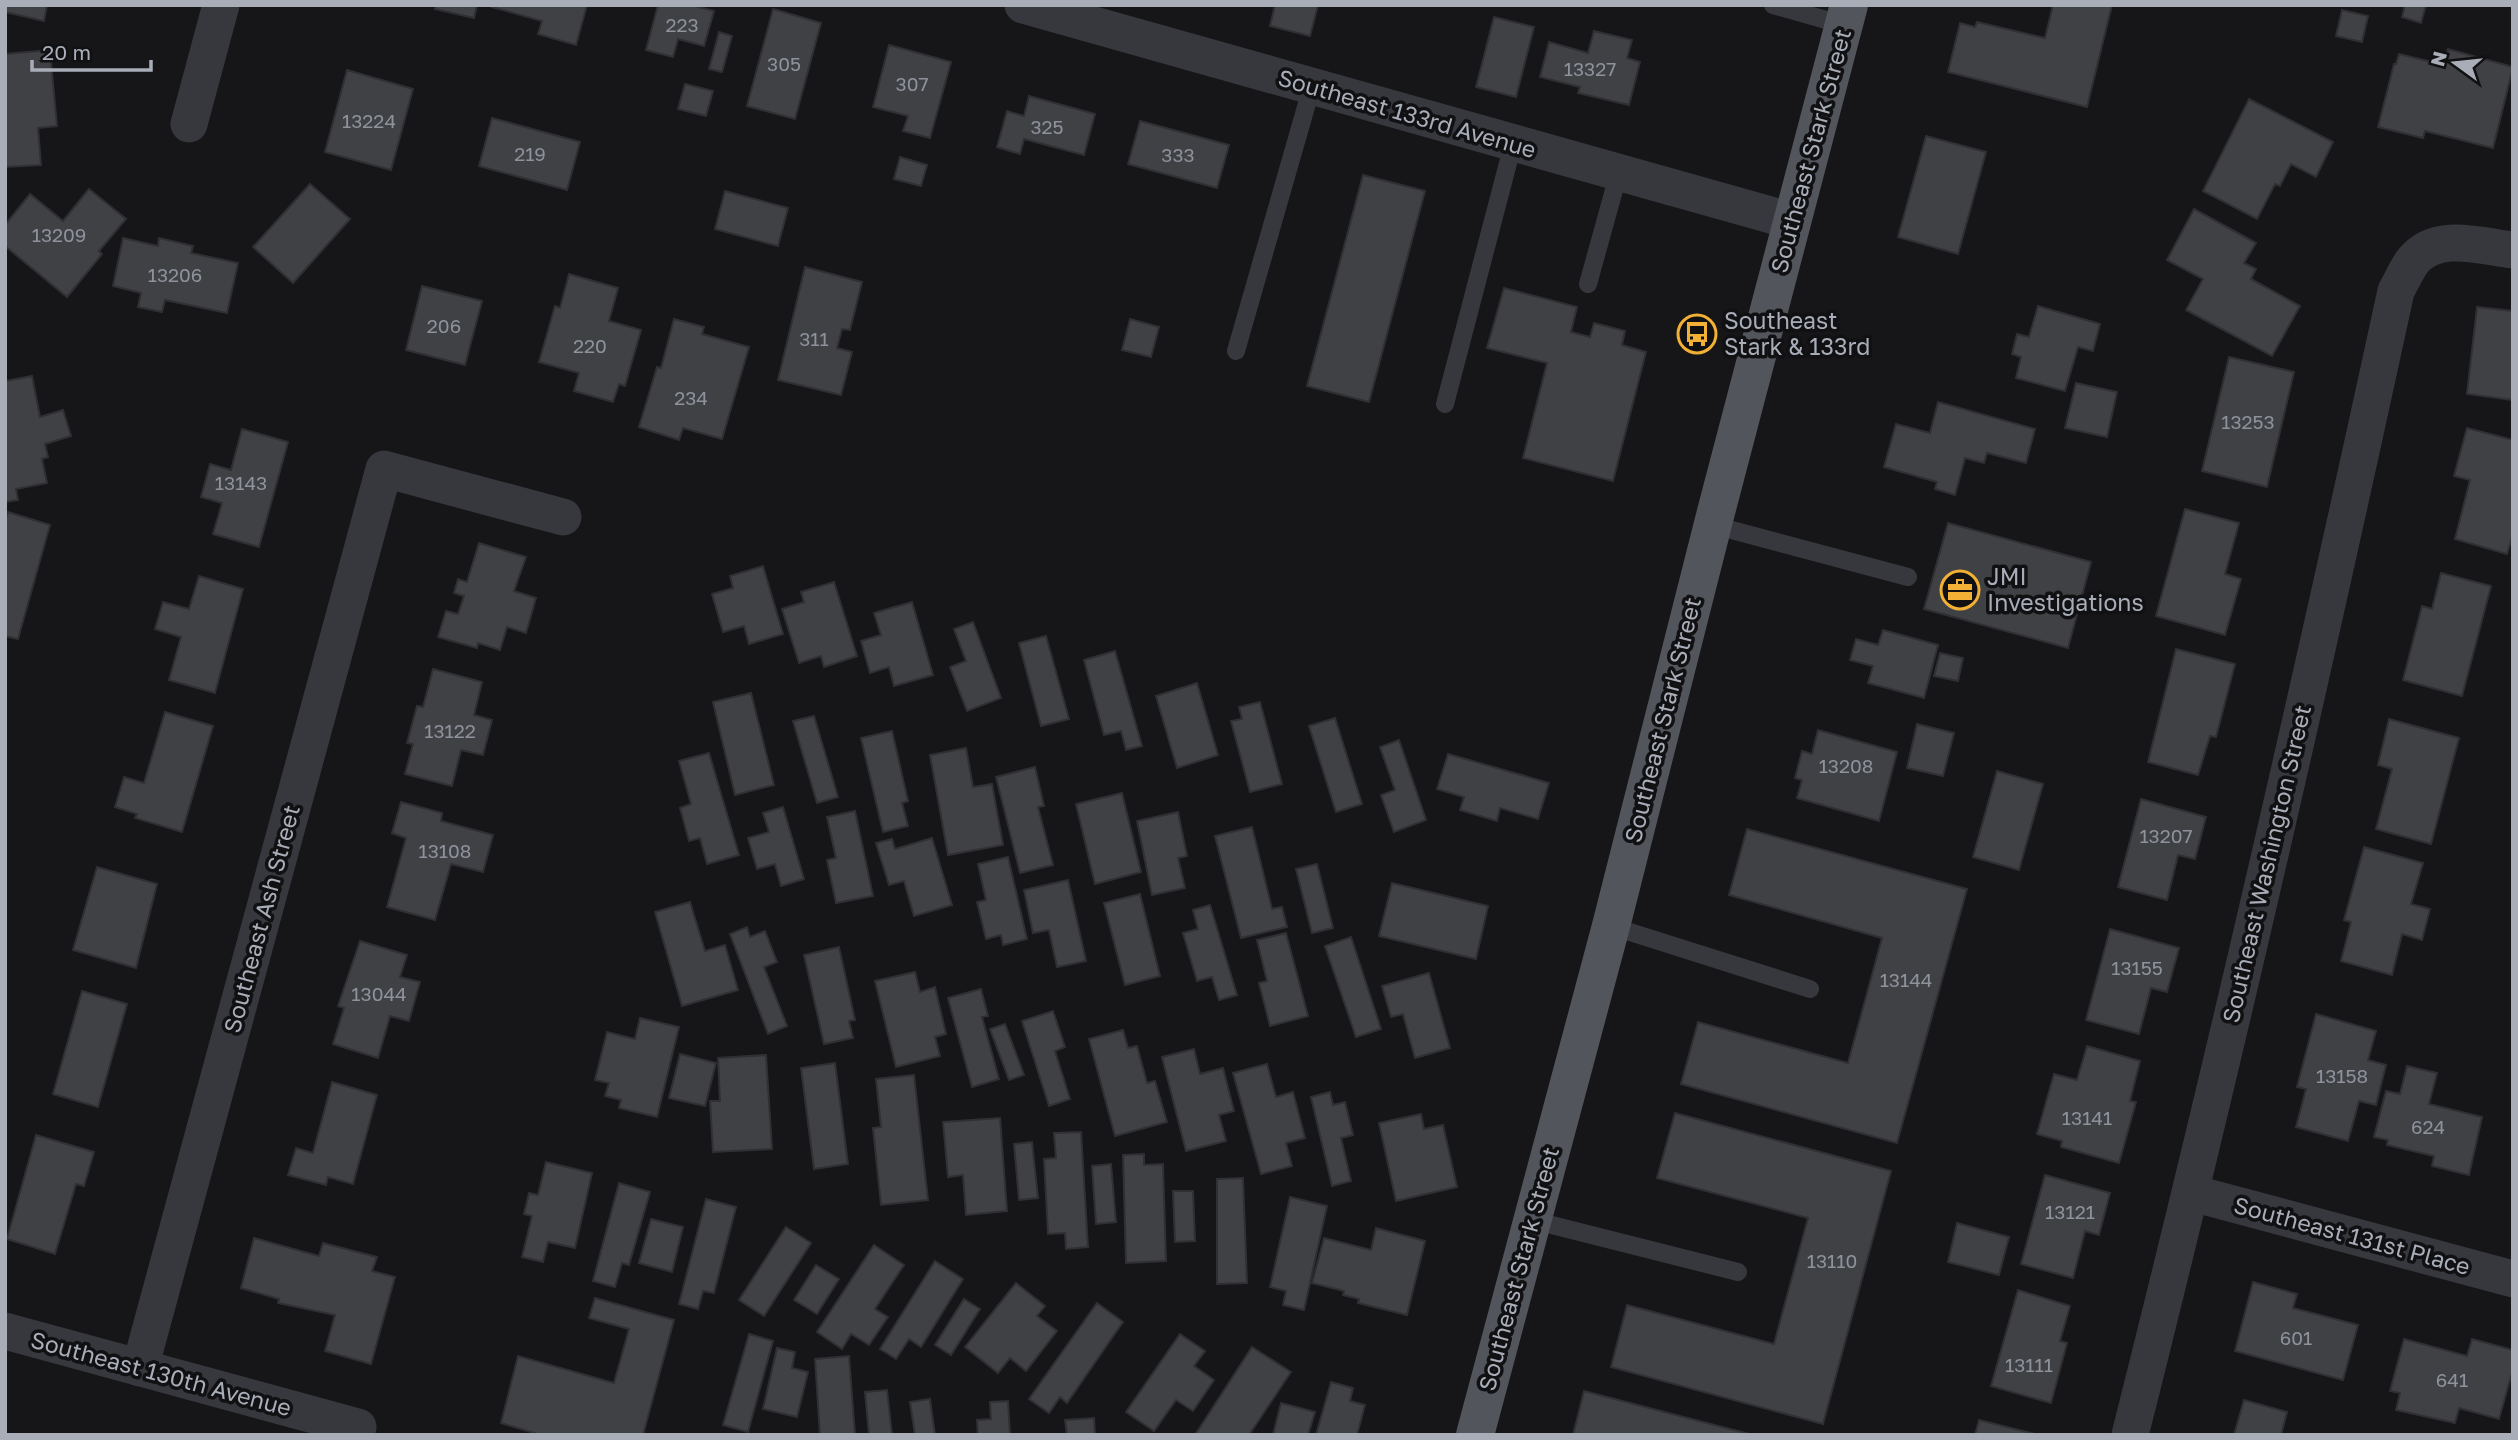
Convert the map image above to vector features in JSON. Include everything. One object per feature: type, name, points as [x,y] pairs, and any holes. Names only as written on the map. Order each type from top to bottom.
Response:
[{"type":"main road","name":"Southeast Stark Street","points":[[1475,1435],[1611,926],[1847,15]]},
{"type":"street","points":[[189,124],[220,5]]},
{"type":"street","name":"Southeast 133rd Avenue","points":[[1023,5],[1073,12],[1312,86],[1793,221]]},
{"type":"street","name":"Southeast Washington Street","points":[[2130,1435],[2192,1192],[2396,291],[2412,262],[2423,251],[2435,246],[2453,242],[2513,250]]},
{"type":"street","name":"Southeast Ash Street","points":[[140,1368],[384,469],[563,517]]},
{"type":"street","name":"Southeast 131st Place","points":[[2192,1192],[2513,1279]]},
{"type":"street","name":"Southeast 130th Avenue","points":[[5,1331],[358,1427]]},
{"type":"lane","points":[[1773,5],[1847,15]]},
{"type":"lane","points":[[1236,351],[1312,86]]},
{"type":"lane","points":[[1445,404],[1513,144]]},
{"type":"lane","points":[[1588,284],[1619,172]]},
{"type":"lane","points":[[1713,525],[1908,577]]},
{"type":"lane","points":[[1611,926],[1810,989]]},
{"type":"lane","points":[[1532,1220],[1738,1272]]},
{"type":"building","points":[[5,5],[47,5],[44,21],[5,12]]},
{"type":"building","points":[[436,5],[477,5],[474,18],[435,9]]},
{"type":"building","points":[[587,5],[576,45],[538,34],[542,21],[492,7]]},
{"type":"building","points":[[658,5],[691,5],[714,11],[704,46],[678,39],[673,57],[646,50]]},
{"type":"building","points":[[1275,5],[1318,5],[1310,36],[1270,26]]},
{"type":"building","points":[[2053,5],[2112,5],[2087,107],[1948,72],[1960,23],[1975,27],[1977,22],[2045,38]]},
{"type":"building","points":[[2405,5],[2426,5],[2421,23],[2402,17]]},
{"type":"building","points":[[773,9],[821,23],[795,119],[747,106]]},
{"type":"building","points":[[2342,10],[2368,16],[2362,42],[2336,36]]},
{"type":"building","points":[[1494,17],[1534,27],[1516,97],[1476,87]]},
{"type":"building","points":[[1594,31],[1632,40],[1627,58],[1640,62],[1629,105],[1578,93],[1580,87],[1540,77],[1549,42],[1588,53]]},
{"type":"building","points":[[719,32],[732,36],[722,72],[709,69]]},
{"type":"building","points":[[889,45],[951,62],[930,138],[903,131],[908,116],[873,107]]},
{"type":"building","points":[[2448,49],[2513,67],[2493,148],[2425,131],[2423,138],[2378,127],[2399,54],[2444,65]]},
{"type":"building","points":[[50,50],[57,126],[38,128],[41,165],[5,167],[5,54]]},
{"type":"building","points":[[347,70],[413,89],[391,170],[325,152]]},
{"type":"building","points":[[685,84],[713,91],[706,116],[678,109]]},
{"type":"building","points":[[1029,96],[1095,114],[1084,155],[1024,139],[1020,154],[997,147],[1007,111],[1024,116]]},
{"type":"building","points":[[2249,99],[2333,142],[2316,177],[2291,164],[2280,186],[2275,184],[2257,219],[2203,191]]},
{"type":"building","points":[[492,118],[580,142],[567,190],[479,166]]},
{"type":"building","points":[[1140,121],[1229,145],[1217,188],[1128,164]]},
{"type":"building","points":[[1926,136],[1986,152],[1958,254],[1898,237]]},
{"type":"building","points":[[900,157],[927,165],[921,186],[894,179]]},
{"type":"building","points":[[1363,175],[1425,191],[1369,402],[1307,386]]},
{"type":"building","points":[[310,184],[350,219],[293,283],[253,247]]},
{"type":"building","points":[[89,189],[126,219],[99,251],[102,254],[67,297],[5,246],[5,225],[30,194],[63,221]]},
{"type":"building","points":[[725,191],[788,208],[778,246],[715,229]]},
{"type":"building","points":[[2194,209],[2256,243],[2244,263],[2256,269],[2251,279],[2300,306],[2272,356],[2186,310],[2203,279],[2167,260]]},
{"type":"building","points":[[123,238],[158,246],[159,238],[193,246],[191,253],[238,263],[227,313],[165,300],[162,312],[138,307],[141,293],[113,286]]},
{"type":"building","points":[[805,267],[862,282],[850,330],[842,329],[837,348],[852,352],[841,395],[778,380]]},
{"type":"building","points":[[569,274],[618,288],[609,321],[641,330],[625,386],[619,384],[613,402],[574,391],[579,373],[539,362],[555,306],[560,308]]},
{"type":"building","points":[[422,286],[482,301],[465,365],[406,350]]},
{"type":"building","points":[[1504,288],[1577,307],[1571,332],[1590,337],[1594,323],[1625,331],[1622,345],[1646,352],[1613,481],[1523,458],[1547,363],[1487,348]]},
{"type":"building","points":[[2038,306],[2100,324],[2093,351],[2078,347],[2065,391],[2016,378],[2021,357],[2012,354],[2017,334],[2029,337]]},
{"type":"building","points":[[2477,307],[2513,311],[2513,400],[2467,394]]},
{"type":"building","points":[[674,319],[704,327],[702,334],[749,347],[722,439],[683,428],[679,440],[639,427],[657,367],[661,368]]},
{"type":"building","points":[[1130,319],[1159,327],[1151,357],[1122,350]]},
{"type":"building","points":[[2229,357],[2294,372],[2267,487],[2202,471]]},
{"type":"building","points":[[32,376],[40,417],[63,410],[71,436],[45,444],[48,457],[42,459],[47,483],[16,489],[18,500],[5,502],[5,381]]},
{"type":"building","points":[[2076,383],[2117,392],[2107,437],[2065,428]]},
{"type":"building","points":[[1938,402],[2035,429],[2026,463],[1987,453],[1984,463],[1965,458],[1955,495],[1935,489],[1937,482],[1884,467],[1896,424],[1930,433]]},
{"type":"building","points":[[2467,428],[2513,440],[2513,534],[2507,554],[2455,539],[2470,480],[2454,476]]},
{"type":"building","points":[[242,429],[288,442],[259,547],[213,534],[222,503],[201,497],[210,464],[231,470]]},
{"type":"building","points":[[2185,509],[2239,523],[2225,574],[2241,579],[2225,635],[2156,616]]},
{"type":"building","points":[[8,512],[50,525],[18,639],[5,636],[5,521]]},
{"type":"building","points":[[1948,523],[2091,562],[2068,648],[1924,609]]},
{"type":"building","points":[[479,543],[526,557],[514,591],[536,598],[526,633],[507,627],[500,650],[478,643],[477,648],[438,637],[446,611],[458,614],[464,596],[454,593],[458,579],[467,582]]},
{"type":"building","points":[[763,566],[783,634],[749,644],[744,626],[723,632],[712,594],[733,588],[730,576]]},
{"type":"building","points":[[2441,573],[2491,586],[2462,696],[2403,680],[2422,606],[2432,609]]},
{"type":"building","points":[[199,576],[243,589],[215,693],[169,680],[181,637],[155,629],[163,602],[189,609]]},
{"type":"building","points":[[834,582],[857,656],[824,667],[821,656],[799,663],[782,609],[804,602],[801,592]]},
{"type":"building","points":[[912,602],[933,675],[894,686],[889,667],[870,673],[861,641],[881,635],[874,613]]},
{"type":"building","points":[[973,622],[1001,698],[967,711],[950,667],[966,661],[954,629]]},
{"type":"building","points":[[1883,630],[1938,645],[1924,698],[1868,683],[1873,666],[1850,660],[1856,639],[1878,645]]},
{"type":"building","points":[[1046,636],[1069,719],[1041,726],[1019,643]]},
{"type":"building","points":[[2176,649],[2235,664],[2216,737],[2210,736],[2198,775],[2148,762]]},
{"type":"building","points":[[1115,651],[1142,746],[1126,750],[1121,731],[1104,735],[1084,660]]},
{"type":"building","points":[[1940,653],[1963,658],[1958,681],[1934,676]]},
{"type":"building","points":[[433,669],[482,682],[474,715],[492,720],[483,755],[461,750],[452,786],[405,774],[413,744],[407,743],[417,706],[423,707]]},
{"type":"building","points":[[1197,683],[1218,755],[1177,768],[1156,696]]},
{"type":"building","points":[[751,693],[774,785],[735,795],[713,702]]},
{"type":"building","points":[[1260,702],[1282,784],[1250,792],[1231,721],[1242,719],[1239,707]]},
{"type":"building","points":[[165,712],[213,726],[182,832],[135,818],[137,814],[115,807],[124,777],[144,783]]},
{"type":"building","points":[[814,716],[838,797],[817,803],[793,721]]},
{"type":"building","points":[[1335,718],[1362,804],[1336,812],[1309,726]]},
{"type":"building","points":[[2389,719],[2459,738],[2431,844],[2376,829],[2392,769],[2378,765]]},
{"type":"building","points":[[1917,724],[1954,733],[1943,776],[1907,768]]},
{"type":"building","points":[[1818,730],[1897,752],[1879,821],[1797,798],[1802,780],[1795,778],[1802,751],[1812,754]]},
{"type":"building","points":[[892,731],[908,801],[902,803],[908,826],[883,832],[861,738]]},
{"type":"building","points":[[1399,740],[1426,820],[1394,832],[1381,795],[1395,790],[1380,747]]},
{"type":"building","points":[[966,748],[973,787],[992,784],[1003,845],[948,855],[930,755]]},
{"type":"building","points":[[709,753],[739,855],[707,864],[700,838],[689,841],[680,808],[691,804],[679,761]]},
{"type":"building","points":[[1448,754],[1549,783],[1538,819],[1500,808],[1497,821],[1460,810],[1464,797],[1437,789]]},
{"type":"building","points":[[1035,767],[1044,806],[1038,807],[1053,865],[1020,873],[996,777]]},
{"type":"building","points":[[1997,771],[2043,784],[2019,870],[1973,857]]},
{"type":"building","points":[[1122,793],[1141,872],[1095,884],[1076,804]]},
{"type":"building","points":[[2141,799],[2206,817],[2195,859],[2178,855],[2167,900],[2118,887]]},
{"type":"building","points":[[401,802],[442,813],[441,821],[493,835],[483,872],[451,864],[435,920],[387,907],[406,838],[392,833]]},
{"type":"building","points":[[783,807],[804,879],[781,886],[775,864],[757,869],[748,838],[769,832],[763,813]]},
{"type":"building","points":[[855,811],[873,896],[836,903],[827,860],[836,858],[827,817]]},
{"type":"building","points":[[1178,812],[1187,856],[1178,858],[1185,888],[1152,895],[1137,821]]},
{"type":"building","points":[[1252,827],[1272,909],[1282,907],[1287,927],[1241,938],[1215,836]]},
{"type":"building","points":[[1747,829],[1967,889],[1897,1143],[1681,1084],[1698,1022],[1848,1063],[1882,938],[1729,895]]},
{"type":"building","points":[[932,838],[952,905],[914,916],[904,881],[889,885],[876,843],[892,839],[895,849]]},
{"type":"building","points":[[2364,847],[2423,863],[2411,904],[2430,909],[2422,940],[2402,934],[2392,975],[2341,961],[2351,922],[2344,920]]},
{"type":"building","points":[[1008,857],[1027,939],[1003,945],[1001,935],[986,939],[977,902],[986,900],[978,864]]},
{"type":"building","points":[[1317,864],[1333,928],[1312,933],[1296,869]]},
{"type":"building","points":[[97,867],[157,884],[136,968],[73,950]]},
{"type":"building","points":[[1068,880],[1086,961],[1057,967],[1049,930],[1033,933],[1024,890]]},
{"type":"building","points":[[1392,883],[1488,906],[1476,959],[1379,936]]},
{"type":"building","points":[[1140,894],[1160,976],[1125,985],[1104,903]]},
{"type":"building","points":[[690,902],[705,951],[725,945],[738,990],[682,1006],[655,912]]},
{"type":"building","points":[[1210,905],[1237,995],[1219,1000],[1212,977],[1197,981],[1183,933],[1198,929],[1193,910]]},
{"type":"building","points":[[747,927],[750,937],[765,931],[777,962],[764,967],[787,1026],[768,1034],[730,934]]},
{"type":"building","points":[[2110,929],[2179,948],[2167,992],[2151,988],[2139,1034],[2086,1020]]},
{"type":"building","points":[[1286,933],[1308,1016],[1270,1026],[1259,983],[1267,981],[1257,940]]},
{"type":"building","points":[[1351,937],[1381,1029],[1356,1037],[1325,946]]},
{"type":"building","points":[[360,941],[407,955],[400,977],[420,982],[409,1021],[390,1016],[378,1058],[333,1044],[344,1008],[338,1006]]},
{"type":"building","points":[[839,947],[855,1020],[849,1021],[853,1038],[824,1044],[804,955]]},
{"type":"building","points":[[915,972],[920,992],[935,987],[946,1034],[935,1037],[940,1056],[896,1067],[875,981]]},
{"type":"building","points":[[1429,973],[1450,1048],[1415,1058],[1403,1014],[1391,1017],[1382,986]]},
{"type":"building","points":[[981,989],[988,1016],[982,1017],[999,1079],[972,1087],[948,998]]},
{"type":"building","points":[[82,991],[127,1004],[98,1107],[53,1094]]},
{"type":"building","points":[[1053,1011],[1065,1047],[1055,1051],[1070,1099],[1049,1106],[1022,1021]]},
{"type":"building","points":[[2316,1014],[2376,1031],[2368,1060],[2386,1065],[2376,1105],[2359,1101],[2348,1141],[2296,1127],[2306,1089],[2297,1087]]},
{"type":"building","points":[[640,1018],[679,1027],[657,1117],[619,1108],[621,1100],[605,1096],[609,1083],[595,1080],[607,1032],[635,1039]]},
{"type":"building","points":[[1005,1024],[1024,1075],[1009,1080],[990,1029]]},
{"type":"building","points":[[1123,1030],[1128,1048],[1137,1046],[1147,1083],[1155,1081],[1167,1122],[1115,1136],[1089,1039]]},
{"type":"building","points":[[2087,1046],[2140,1061],[2130,1101],[2136,1102],[2119,1163],[2061,1147],[2062,1141],[2037,1134],[2054,1074],[2077,1080]]},
{"type":"building","points":[[1194,1049],[1200,1074],[1223,1068],[1234,1111],[1219,1115],[1226,1141],[1186,1151],[1162,1057]]},
{"type":"building","points":[[680,1054],[716,1063],[705,1106],[669,1098]]},
{"type":"building","points":[[766,1055],[772,1149],[713,1152],[710,1101],[720,1101],[718,1058]]},
{"type":"building","points":[[835,1063],[848,1164],[814,1169],[801,1068]]},
{"type":"building","points":[[1267,1064],[1276,1097],[1293,1092],[1305,1138],[1286,1143],[1292,1166],[1261,1174],[1233,1073]]},
{"type":"building","points":[[2407,1066],[2437,1073],[2429,1104],[2482,1117],[2469,1175],[2432,1166],[2434,1156],[2387,1145],[2388,1140],[2374,1137],[2386,1091],[2400,1094]]},
{"type":"building","points":[[914,1075],[928,1200],[881,1205],[873,1128],[881,1127],[876,1079]]},
{"type":"building","points":[[332,1082],[377,1095],[353,1184],[328,1177],[326,1185],[288,1175],[296,1148],[313,1153]]},
{"type":"building","points":[[1330,1092],[1333,1105],[1345,1102],[1353,1135],[1341,1138],[1351,1181],[1332,1186],[1311,1097]]},
{"type":"building","points":[[1675,1113],[1891,1171],[1823,1424],[1611,1367],[1627,1305],[1774,1344],[1808,1218],[1657,1178]]},
{"type":"building","points":[[1421,1114],[1424,1129],[1443,1125],[1457,1187],[1396,1201],[1379,1123]]},
{"type":"building","points":[[1000,1118],[1007,1211],[966,1215],[963,1175],[948,1177],[943,1122]]},
{"type":"building","points":[[1081,1132],[1088,1247],[1066,1249],[1065,1233],[1048,1234],[1044,1159],[1056,1158],[1054,1133]]},
{"type":"building","points":[[36,1135],[94,1152],[84,1186],[76,1184],[55,1254],[7,1239]]},
{"type":"building","points":[[1032,1142],[1038,1198],[1019,1200],[1014,1144]]},
{"type":"building","points":[[1144,1154],[1144,1165],[1163,1164],[1166,1261],[1126,1263],[1123,1155]]},
{"type":"building","points":[[546,1162],[592,1173],[575,1248],[548,1242],[543,1262],[522,1257],[532,1216],[524,1214],[529,1193],[538,1195]]},
{"type":"building","points":[[1111,1164],[1116,1222],[1096,1224],[1092,1166]]},
{"type":"building","points":[[2045,1175],[2110,1193],[2099,1235],[2085,1231],[2073,1278],[2021,1264]]},
{"type":"building","points":[[1243,1178],[1247,1283],[1217,1284],[1217,1179]]},
{"type":"building","points":[[619,1183],[650,1192],[629,1265],[622,1263],[615,1287],[593,1281]]},
{"type":"building","points":[[1173,1191],[1193,1191],[1195,1241],[1175,1242]]},
{"type":"building","points":[[1290,1197],[1327,1206],[1304,1310],[1283,1305],[1286,1291],[1270,1287]]},
{"type":"building","points":[[706,1199],[736,1207],[714,1293],[703,1291],[698,1309],[679,1304]]},
{"type":"building","points":[[651,1219],[683,1227],[672,1272],[639,1263]]},
{"type":"building","points":[[1957,1223],[2009,1237],[1999,1275],[1948,1262]]},
{"type":"building","points":[[786,1227],[811,1243],[764,1316],[739,1300]]},
{"type":"building","points":[[1376,1228],[1425,1241],[1407,1315],[1358,1303],[1359,1299],[1343,1295],[1344,1291],[1312,1283],[1324,1238],[1371,1250]]},
{"type":"building","points":[[254,1238],[319,1256],[323,1243],[377,1257],[372,1271],[395,1277],[371,1364],[325,1351],[335,1315],[278,1303],[279,1299],[241,1288]]},
{"type":"building","points":[[874,1245],[904,1265],[875,1309],[888,1317],[869,1345],[851,1334],[842,1349],[817,1332]]},
{"type":"building","points":[[935,1261],[963,1279],[921,1347],[909,1339],[896,1359],[880,1349]]},
{"type":"building","points":[[816,1265],[839,1279],[817,1314],[794,1300]]},
{"type":"building","points":[[2253,1282],[2297,1294],[2293,1308],[2358,1325],[2343,1380],[2235,1351]]},
{"type":"building","points":[[1016,1283],[1045,1306],[1037,1316],[1057,1331],[1026,1371],[1010,1358],[998,1373],[965,1347]]},
{"type":"building","points":[[2018,1290],[2070,1306],[2060,1341],[2067,1343],[2051,1403],[1991,1386]]},
{"type":"building","points":[[595,1298],[674,1320],[643,1435],[541,1435],[501,1423],[518,1356],[614,1383],[629,1329],[589,1318]]},
{"type":"building","points":[[964,1299],[980,1309],[951,1355],[935,1345]]},
{"type":"building","points":[[1097,1303],[1123,1322],[1067,1403],[1060,1397],[1049,1413],[1029,1399]]},
{"type":"building","points":[[749,1334],[773,1341],[748,1432],[723,1425]]},
{"type":"building","points":[[1180,1334],[1205,1351],[1194,1366],[1214,1380],[1193,1411],[1176,1400],[1154,1431],[1126,1412]]},
{"type":"building","points":[[2404,1339],[2467,1356],[2472,1339],[2513,1350],[2513,1369],[2499,1419],[2459,1408],[2455,1423],[2396,1410],[2400,1393],[2390,1391]]},
{"type":"building","points":[[1252,1347],[1291,1372],[1249,1435],[1195,1435]]},
{"type":"building","points":[[777,1348],[795,1352],[792,1368],[808,1372],[797,1417],[763,1409]]},
{"type":"building","points":[[849,1356],[855,1435],[820,1435],[815,1359]]},
{"type":"building","points":[[1331,1382],[1353,1388],[1350,1401],[1365,1405],[1357,1435],[1316,1435]]},
{"type":"building","points":[[887,1390],[892,1435],[869,1435],[865,1392]]},
{"type":"building","points":[[1584,1391],[1753,1435],[1573,1435]]},
{"type":"building","points":[[930,1399],[935,1435],[915,1435],[910,1402]]},
{"type":"building","points":[[2244,1400],[2287,1412],[2281,1435],[2234,1435]]},
{"type":"building","points":[[1008,1401],[1010,1435],[978,1435],[977,1420],[991,1419],[990,1402]]},
{"type":"building","points":[[1281,1403],[1315,1412],[1308,1435],[1273,1435]]},
{"type":"building","points":[[1094,1418],[1095,1435],[1067,1435],[1065,1420]]},
{"type":"building","points":[[1979,1420],[2039,1435],[1975,1435]]},
{"type":"place","name":"Southeast Stark & 133rd","points":[[1697,334]]},
{"type":"place","name":"JMI Investigations","points":[[1960,590]]}]
